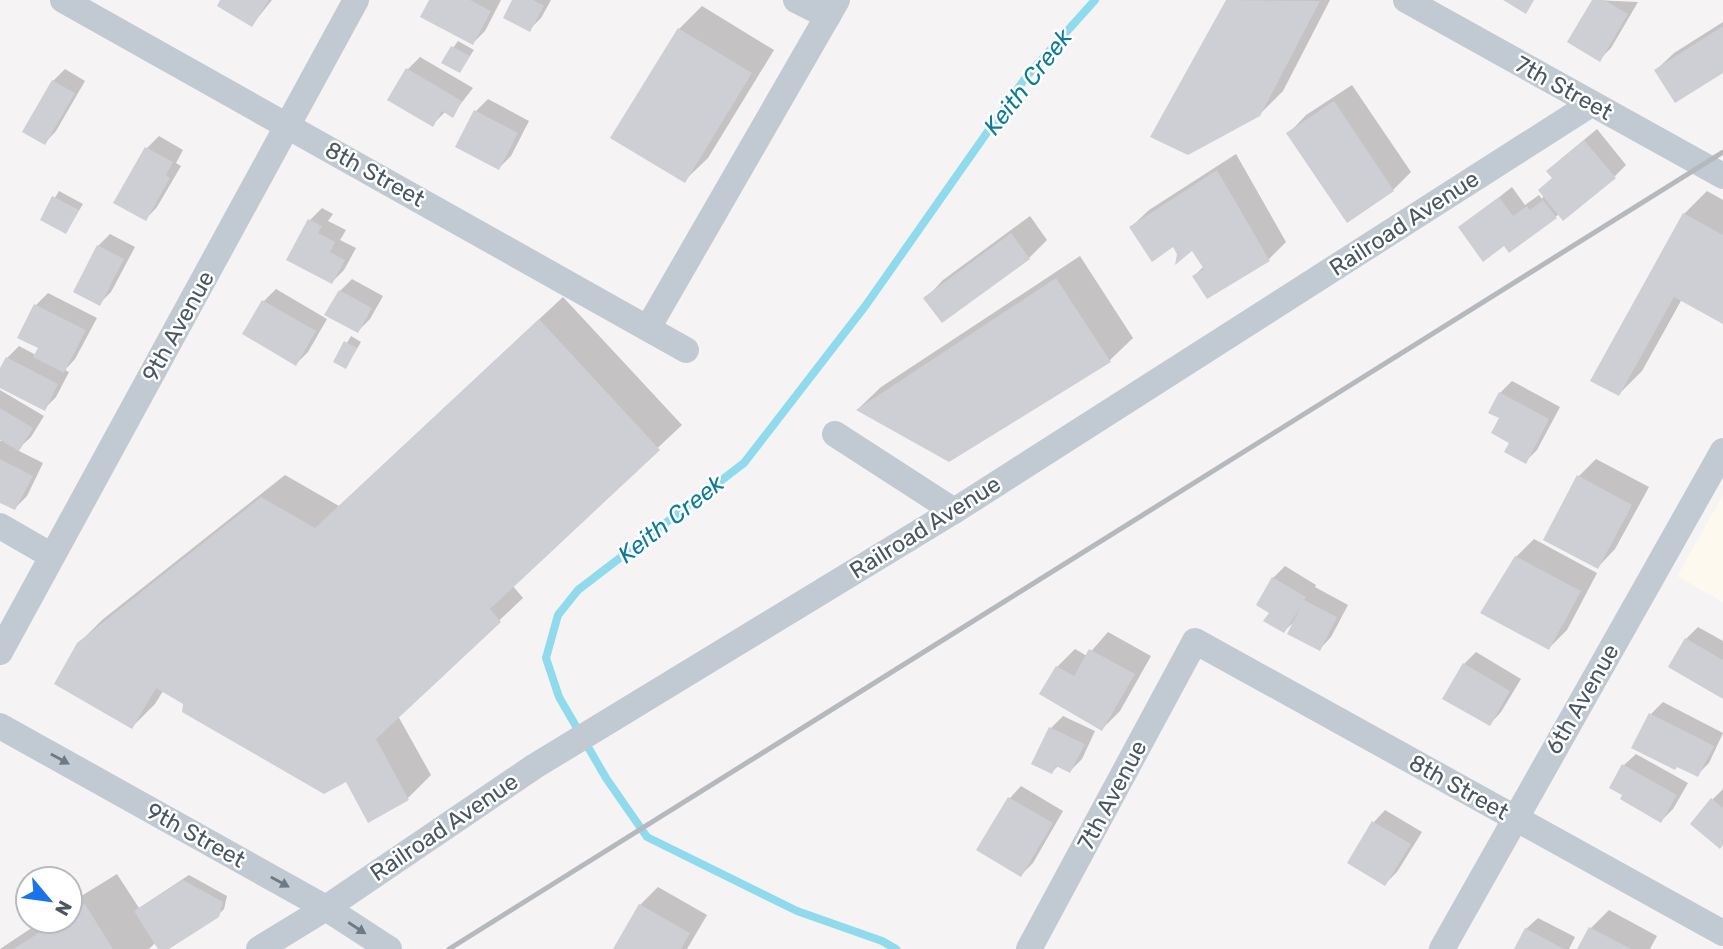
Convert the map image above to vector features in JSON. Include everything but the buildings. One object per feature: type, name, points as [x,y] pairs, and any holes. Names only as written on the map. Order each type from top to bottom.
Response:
[{"type":"street","name":"8th Street","points":[[63,0],[686,349]]},
{"type":"street","name":"9th Avenue","points":[[0,652],[356,0]]},
{"type":"street","points":[[648,328],[832,8],[796,0]]},
{"type":"street","name":"7th Street","points":[[1406,0],[1723,176]]},
{"type":"street","name":"Railroad Avenue","points":[[259,949],[326,908],[535,766],[623,710],[954,511],[1591,104]]},
{"type":"street","points":[[835,434],[954,511]]},
{"type":"street","name":"6th Avenue","points":[[1442,949],[1723,450]]},
{"type":"street","points":[[0,526],[52,556]]},
{"type":"street","name":"8th Street","points":[[1195,640],[1723,933]]},
{"type":"street","name":"7th Avenue","points":[[1029,949],[1195,640]]},
{"type":"street","name":"9th Street","points":[[0,726],[326,908],[389,949]]},
{"type":"shaded area","points":[[1723,495],[1723,602],[1677,576]]},
{"type":"waterway","name":"Keith Creek","points":[[896,949],[882,941],[797,911],[647,837],[606,778],[559,697],[546,658],[558,615],[578,590],[744,463],[866,305],[1026,77],[1095,0]]},
{"type":"railway","points":[[449,949],[1723,152]]}]
